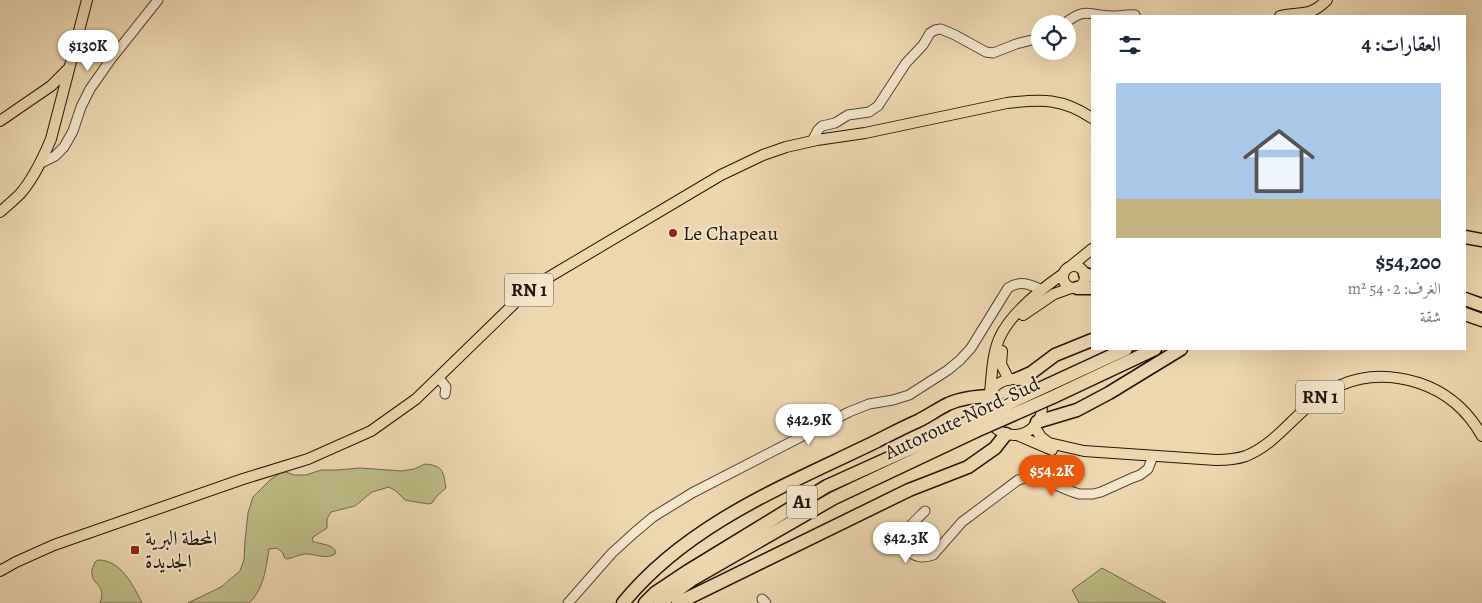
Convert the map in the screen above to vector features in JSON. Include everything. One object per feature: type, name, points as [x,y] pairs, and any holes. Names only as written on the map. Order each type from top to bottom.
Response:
[{"type":"highway","points":[[1466,230],[1482,233]]},
{"type":"highway","points":[[1466,237],[1482,240]]},
{"type":"highway","points":[[1074,288],[1091,288]]},
{"type":"highway","points":[[1466,299],[1482,306]]},
{"type":"highway","points":[[1466,314],[1482,320]]},
{"type":"highway","points":[[1013,380],[1031,373],[1055,355],[1091,340]]},
{"type":"highway","name":"Autoroute Nord-Sud","points":[[1051,391],[1124,350]]},
{"type":"highway","name":"Autoroute Nord-Sud","points":[[645,603],[655,593],[688,571],[827,486],[1152,350]]},
{"type":"highway","points":[[1036,424],[1077,410],[1179,350]]},
{"type":"highway","points":[[623,603],[673,552],[744,506],[911,424],[949,403],[966,398],[989,395]]},
{"type":"highway","name":"Autoroute Nord-Sud","points":[[660,603],[693,580],[834,498],[974,426]]},
{"type":"highway","points":[[678,603],[909,490],[968,467],[1016,435]]},
{"type":"main road","points":[[0,212],[20,194],[34,175],[51,139],[87,0]]},
{"type":"main road","points":[[1284,15],[1309,13],[1319,8],[1327,0]]},
{"type":"main road","points":[[0,121],[51,86],[70,67]]},
{"type":"main road","name":"RN 1","points":[[0,571],[54,545],[308,459],[370,431],[416,399],[521,297],[538,283],[721,175],[763,155],[812,141],[1031,100],[1065,104],[1081,110],[1091,117]]},
{"type":"main road","points":[[1085,269],[1066,269],[1063,274],[1020,310],[999,339],[986,406],[988,417],[997,429],[1016,435],[1026,432],[1036,424],[1042,408],[1038,393],[1031,385],[1013,380],[1002,369],[1000,359],[1005,341],[1025,312],[1054,294],[1084,283],[1085,269],[1090,251]]},
{"type":"main road","points":[[1063,274],[1064,282],[1074,288]]},
{"type":"main road","name":"RN 1","points":[[1036,424],[1041,437],[1049,443],[1084,451],[1216,460],[1234,459],[1246,456],[1274,439],[1317,398],[1338,385],[1371,377],[1411,380],[1431,387],[1463,410],[1482,436]]},
{"type":"main road","points":[[989,395],[998,385],[1013,380]]},
{"type":"main road","name":"RN 1","points":[[1016,435],[1048,449],[1079,456],[1153,456]]},
{"type":"street","points":[[41,163],[56,156],[64,147],[73,131],[81,107],[90,89],[158,0]]},
{"type":"street","points":[[1076,15],[1088,12],[1106,15]]},
{"type":"street","points":[[1118,15],[1136,15]]},
{"type":"street","points":[[812,141],[822,126],[835,123],[848,115],[868,112],[878,106],[906,63],[923,45],[930,33],[935,30],[941,29],[986,52],[993,53],[1031,40]]},
{"type":"street","points":[[51,86],[58,90],[62,96]]},
{"type":"street","points":[[568,603],[612,553],[654,517],[692,492],[849,412],[869,404],[901,398],[915,391],[948,370],[971,348],[1008,288],[1014,284],[1023,283],[1042,290]]},
{"type":"street","points":[[439,378],[446,386],[445,394]]},
{"type":"street","points":[[925,511],[905,536],[906,548],[915,556],[921,558],[933,555],[962,522],[1018,480],[1028,477],[1035,478],[1072,492],[1087,495],[1093,494],[1145,473],[1153,456]]},
{"type":"shaded area","points":[[425,464],[439,468],[443,473],[445,482],[446,488],[432,503],[405,500],[389,487],[372,492],[355,506],[331,512],[327,519],[327,528],[313,537],[312,541],[332,547],[336,553],[325,557],[304,554],[287,559],[277,548],[269,549],[261,585],[249,603],[188,603],[221,587],[240,571],[244,560],[248,513],[253,497],[280,473],[306,475],[321,470],[360,468],[402,471],[414,469]]},
{"type":"shaded area","points":[[98,560],[106,561],[120,569],[130,581],[142,603],[100,603],[102,597],[101,588],[94,580],[92,572],[95,562]]},
{"type":"shaded area","points":[[1102,568],[1166,603],[1079,603],[1072,590]]},
{"type":"place","name":"Le Chapeau","points":[[673,233]]},
{"type":"place","name":"المحطة البرية الجديدة","points":[[135,550]]}]
